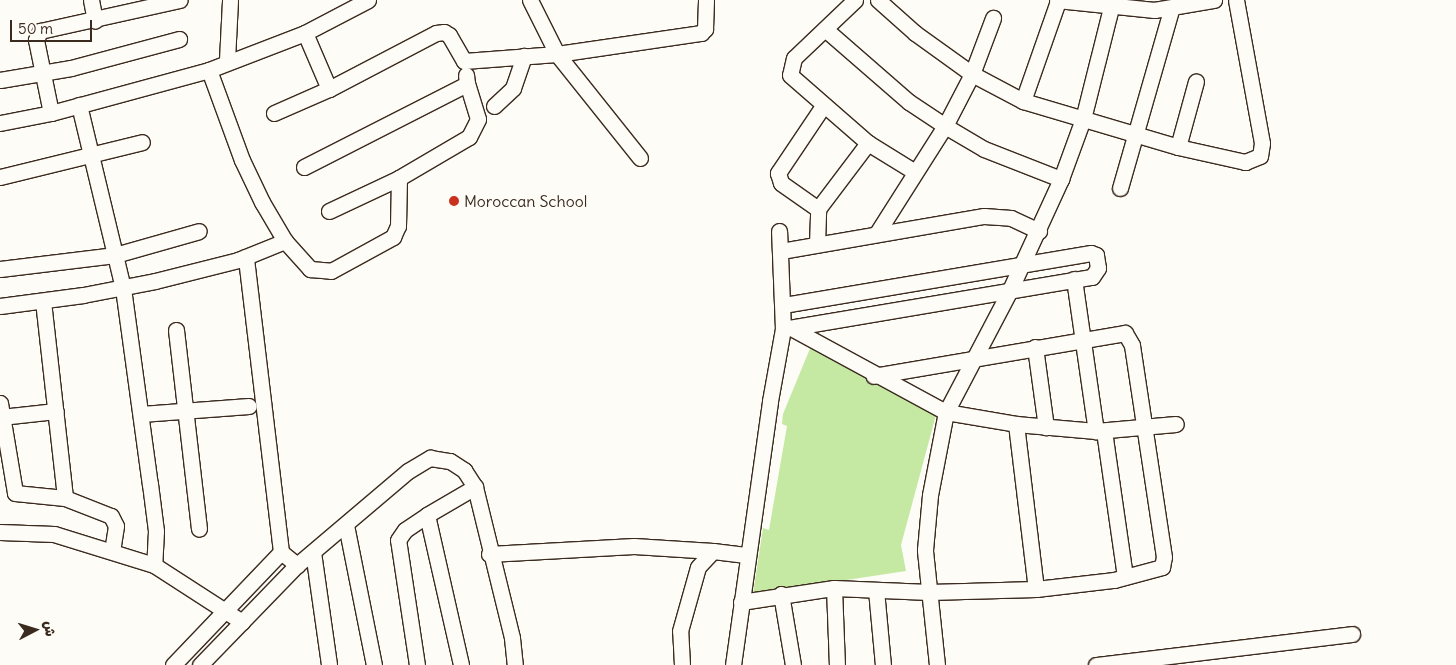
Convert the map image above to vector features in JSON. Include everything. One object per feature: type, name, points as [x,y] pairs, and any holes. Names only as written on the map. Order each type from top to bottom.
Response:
[{"type":"street","points":[[91,0],[95,21]]},
{"type":"street","points":[[51,113],[36,40],[40,31],[95,21],[144,5],[180,0]]},
{"type":"street","points":[[228,60],[230,0]]},
{"type":"street","points":[[0,123],[51,113],[208,70],[228,60],[305,33],[368,0]]},
{"type":"street","points":[[530,0],[557,54],[640,158]]},
{"type":"street","points":[[464,61],[557,54],[701,33],[704,29],[706,0]]},
{"type":"street","points":[[855,0],[794,58],[790,66],[794,80],[868,143],[915,172]]},
{"type":"street","points":[[878,0],[915,33],[972,74],[1023,101],[1178,147],[1244,162],[1254,160],[1262,151],[1236,0]]},
{"type":"street","points":[[1023,101],[1057,0],[1171,10],[1214,0]]},
{"type":"street","points":[[936,665],[929,592],[926,525],[946,412],[1010,290],[1061,180],[1083,119],[1113,4]]},
{"type":"street","points":[[1120,188],[1171,10]]},
{"type":"street","points":[[877,233],[945,126],[972,74],[993,18]]},
{"type":"street","points":[[825,29],[909,102],[945,126],[984,149],[1061,180]]},
{"type":"street","points":[[305,33],[329,89]]},
{"type":"street","points":[[274,113],[329,89],[436,33],[449,36],[464,61],[467,84],[478,119],[475,131],[399,178],[329,211]]},
{"type":"street","points":[[0,80],[42,73],[179,39]]},
{"type":"street","points":[[494,106],[513,88],[524,56]]},
{"type":"street","points":[[208,70],[242,160],[262,202],[285,240],[310,269],[320,272],[331,271],[387,243],[398,226],[399,178]]},
{"type":"street","points":[[1178,147],[1196,80]]},
{"type":"street","points":[[304,167],[467,84]]},
{"type":"street","points":[[79,105],[124,288],[156,531],[154,565]]},
{"type":"street","points":[[818,209],[781,183],[778,173],[823,106]]},
{"type":"street","points":[[0,177],[93,156],[142,142]]},
{"type":"street","points":[[817,244],[818,209],[868,143]]},
{"type":"street","points":[[781,251],[877,233],[998,215],[1039,231]]},
{"type":"street","points":[[0,270],[115,255],[198,231]]},
{"type":"street","points":[[733,665],[748,555],[787,328],[779,231]]},
{"type":"street","points":[[0,306],[124,288],[246,257],[285,240]]},
{"type":"street","points":[[784,305],[1093,253],[1098,272],[1092,277],[787,328]]},
{"type":"street","points":[[246,257],[281,552],[297,566]]},
{"type":"street","points":[[1074,280],[1081,339],[1100,431],[1125,576]]},
{"type":"street","points":[[43,301],[65,498]]},
{"type":"street","points":[[787,328],[874,376],[946,412],[1016,424],[1100,431],[1145,429],[1176,424]]},
{"type":"street","points":[[176,330],[199,529]]},
{"type":"street","points":[[741,602],[781,594],[834,588],[929,592],[1036,589],[1155,570],[1164,563],[1145,429],[1129,337],[1117,332],[874,376]]},
{"type":"street","points":[[1035,347],[1046,427]]},
{"type":"street","points":[[141,414],[250,406]]},
{"type":"street","points":[[56,411],[1,410],[15,493],[65,498],[114,520],[116,526],[112,550]]},
{"type":"street","points":[[1016,424],[1036,589]]},
{"type":"street","points":[[200,665],[297,566],[408,471],[430,458],[450,461],[464,470],[475,487],[489,554],[512,638],[515,665]]},
{"type":"street","points":[[417,665],[397,547],[405,530],[475,487]]},
{"type":"street","points":[[427,515],[461,665]]},
{"type":"street","points":[[346,525],[374,665]]},
{"type":"street","points":[[0,532],[54,534],[112,550],[154,565],[228,610],[242,622]]},
{"type":"street","points":[[489,554],[634,546],[748,555]]},
{"type":"street","points":[[682,665],[680,631],[688,594],[698,566],[713,551]]},
{"type":"street","points":[[173,665],[228,610],[281,552]]},
{"type":"street","points":[[313,552],[329,665]]},
{"type":"street","points":[[834,588],[837,665]]},
{"type":"street","points":[[876,590],[883,665]]},
{"type":"street","points":[[781,594],[792,665]]},
{"type":"street","points":[[1096,665],[1352,634]]},
{"type":"green space","points":[[811,346],[936,415],[901,545],[906,571],[753,594],[763,528],[769,530],[787,426],[782,424],[783,414]]},
{"type":"place","name":"Moroccan School","points":[[454,201]]}]
